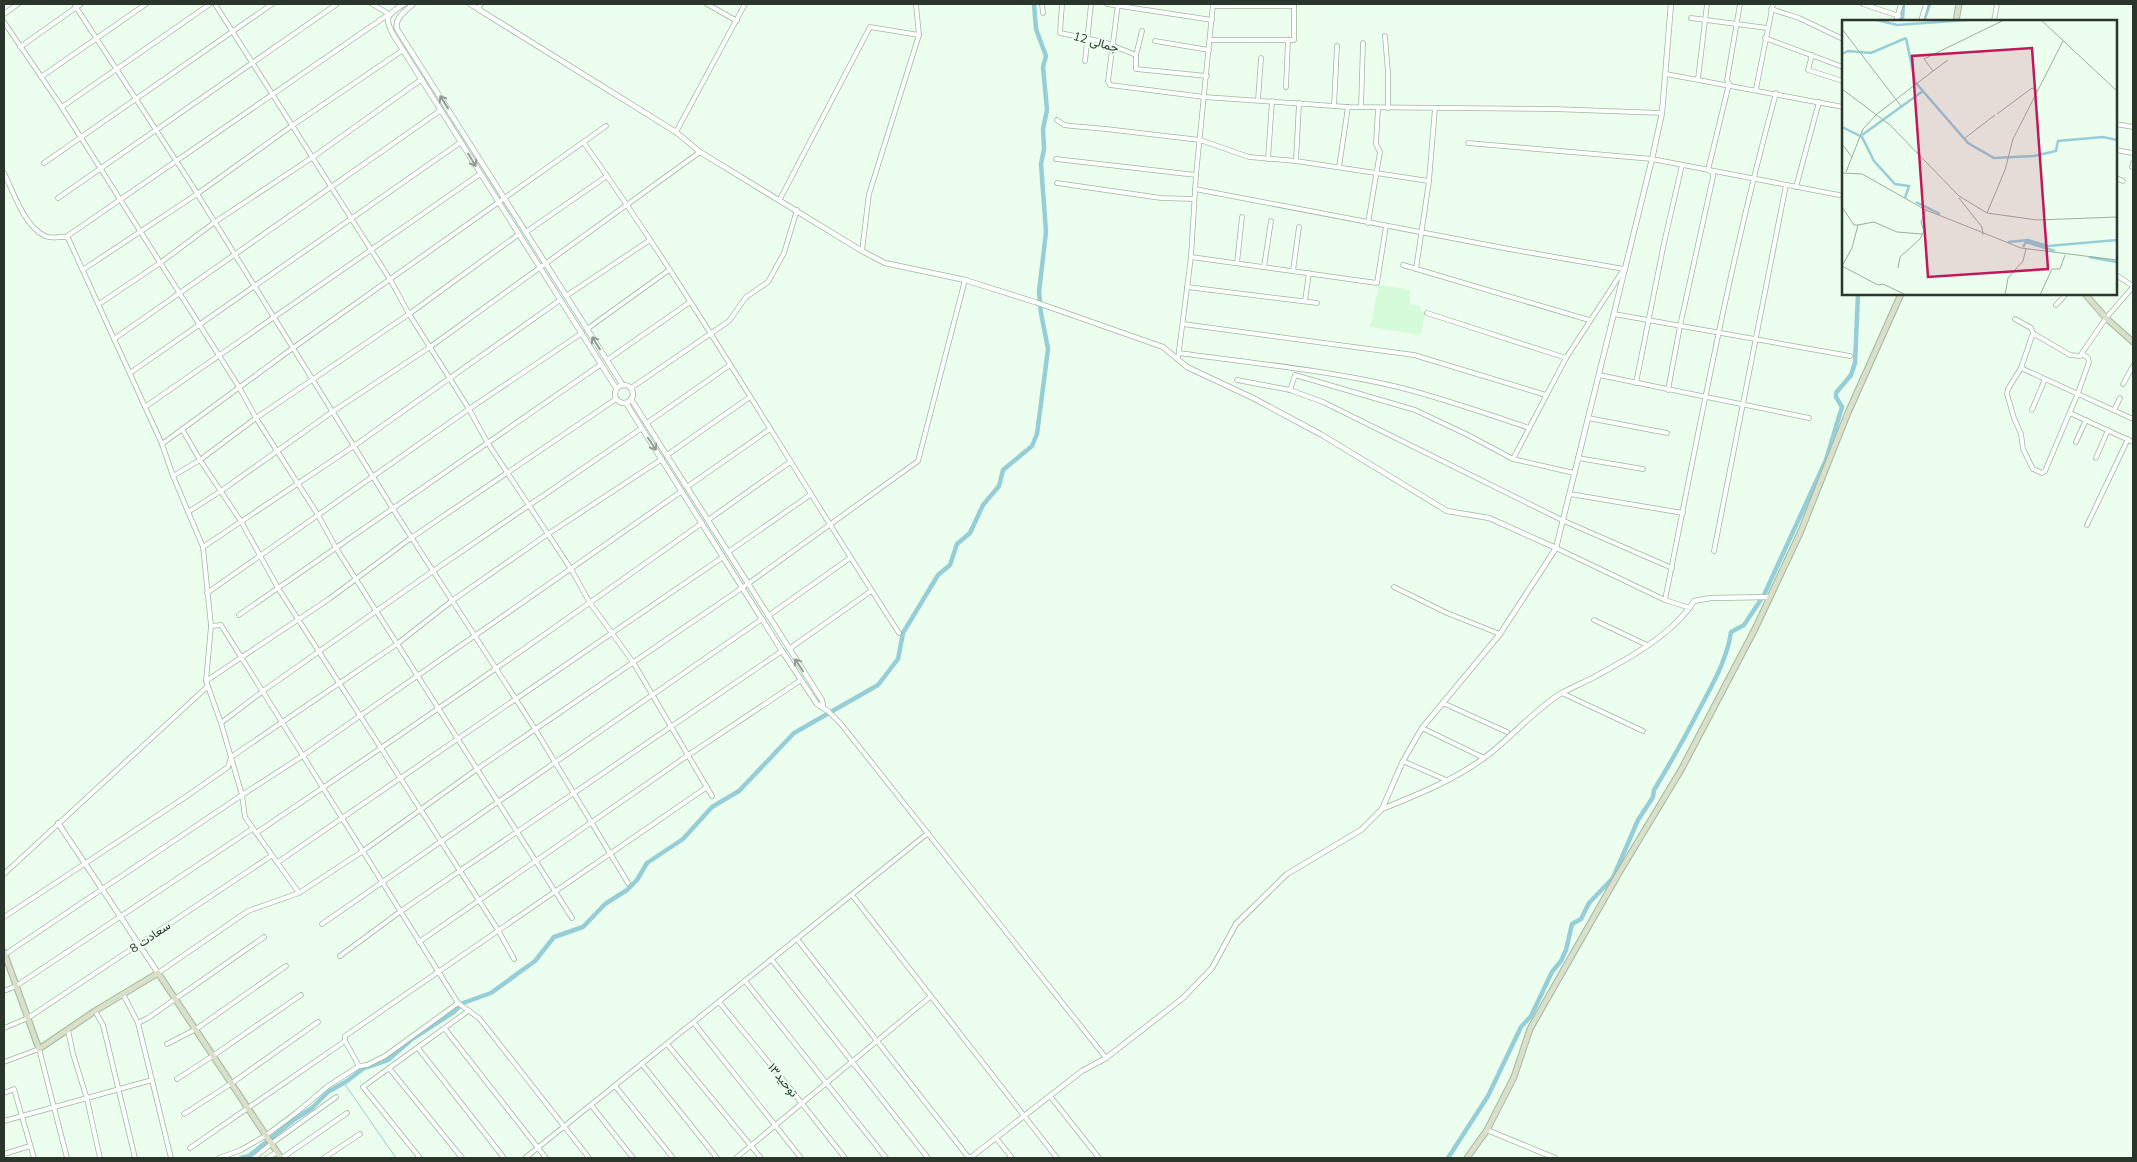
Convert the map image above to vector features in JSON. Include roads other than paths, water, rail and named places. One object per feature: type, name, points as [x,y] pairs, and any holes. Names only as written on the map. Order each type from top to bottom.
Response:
[{"type":"main road","points":[[1956,20],[1959,4]]},
{"type":"main road","points":[[1467,1158],[1487,1130],[1514,1077],[1530,1029],[1619,873],[1681,770],[1770,597],[1801,531],[1847,415],[1901,295]]},
{"type":"main road","points":[[2086,295],[2106,318],[2133,342]]},
{"type":"main road","points":[[4,954],[40,1049],[95,1011],[158,973],[265,1136],[282,1158]]},
{"type":"street","points":[[4,14],[18,4]]},
{"type":"street","points":[[41,77],[146,4]]},
{"type":"street","points":[[62,107],[210,4]]},
{"type":"street","points":[[215,4],[391,280],[409,314],[469,409],[487,442],[571,569],[590,603],[632,662],[712,796]]},
{"type":"street","points":[[44,163],[272,4]]},
{"type":"street","points":[[58,198],[337,4]]},
{"type":"street","points":[[372,4],[389,14]]},
{"type":"street","points":[[4,173],[21,208],[36,229],[52,238],[66,237],[404,4]]},
{"type":"street","points":[[413,4],[398,19],[397,29],[622,384]]},
{"type":"street","points":[[470,4],[480,6],[676,132],[700,152],[780,199],[862,251],[885,263],[964,280],[1035,302],[1163,347],[1178,355],[1296,370],[1395,386],[1432,396],[1529,428]]},
{"type":"street","points":[[707,4],[737,21]]},
{"type":"street","points":[[676,132],[745,4]]},
{"type":"street","points":[[862,251],[869,194],[919,35],[916,4]]},
{"type":"street","points":[[1042,4],[1042,12]]},
{"type":"street","name":"جمالی 12","points":[[1062,4],[1059,33],[1113,45],[1136,55]]},
{"type":"street","points":[[1086,61],[1091,4]]},
{"type":"street","points":[[1107,4],[1118,4],[1212,20]]},
{"type":"street","points":[[1118,4],[1108,84],[1204,96],[1348,107],[1553,109],[1662,113]]},
{"type":"street","points":[[1382,809],[1403,760],[1422,728],[1500,634],[1556,548],[1662,113],[1671,4]]},
{"type":"street","points":[[1698,79],[1707,4]]},
{"type":"street","points":[[1708,170],[1729,84],[1727,80],[1740,4]]},
{"type":"street","points":[[1756,89],[1773,4]]},
{"type":"street","points":[[1863,4],[1899,16]]},
{"type":"street","points":[[1897,20],[1901,4]]},
{"type":"street","points":[[1921,20],[1926,4]]},
{"type":"street","points":[[1994,20],[1997,4]]},
{"type":"street","points":[[20,47],[77,5],[294,348],[311,380],[535,729],[628,884]]},
{"type":"street","points":[[1210,40],[1295,40],[1294,5],[1213,5],[1196,175],[1191,257],[1178,355],[1187,367],[1253,398],[1322,435],[1447,511],[1489,518],[1665,600],[1690,608]]},
{"type":"street","points":[[1771,9],[1799,18],[1842,39]]},
{"type":"street","points":[[389,14],[390,28],[403,50],[616,388]]},
{"type":"street","points":[[1690,18],[1768,28]]},
{"type":"street","points":[[4,22],[62,107],[239,387],[256,418],[318,515],[336,548],[419,675],[457,739],[572,918]]},
{"type":"street","points":[[780,199],[870,27],[919,35]]},
{"type":"street","points":[[1142,31],[1136,55],[1136,69],[1207,76]]},
{"type":"street","points":[[1385,36],[1388,108]]},
{"type":"street","points":[[1766,38],[1842,67]]},
{"type":"street","points":[[1286,86],[1288,40]]},
{"type":"street","points":[[1155,41],[1209,50]]},
{"type":"street","points":[[1361,107],[1363,43]]},
{"type":"street","points":[[1334,106],[1337,46]]},
{"type":"street","points":[[84,269],[197,194],[293,124],[403,50]]},
{"type":"street","points":[[1812,55],[1808,70],[1842,81]]},
{"type":"street","points":[[1258,100],[1261,58]]},
{"type":"street","points":[[1666,74],[1756,89],[1842,107]]},
{"type":"street","points":[[99,304],[160,263],[215,222],[313,157],[422,79]]},
{"type":"street","points":[[1665,600],[1752,178],[1776,93]]},
{"type":"street","points":[[1268,159],[1272,101]]},
{"type":"street","points":[[1796,187],[1820,102]]},
{"type":"street","points":[[1296,162],[1299,103]]},
{"type":"street","points":[[1339,167],[1348,107]]},
{"type":"street","points":[[1368,223],[1380,152],[1376,144],[1378,108]]},
{"type":"street","points":[[1416,269],[1429,181],[1435,108]]},
{"type":"street","points":[[114,339],[441,110]]},
{"type":"street","points":[[1057,120],[1064,125],[1200,140],[1248,157],[1339,167],[1429,181]]},
{"type":"street","points":[[2117,124],[2133,127]]},
{"type":"street","points":[[162,444],[239,387],[505,200],[606,126]]},
{"type":"street","points":[[130,373],[461,142]]},
{"type":"street","points":[[584,143],[628,204],[810,495],[899,633]]},
{"type":"street","points":[[1468,143],[1652,159],[1839,195]]},
{"type":"street","points":[[2117,150],[2133,153]]},
{"type":"street","points":[[188,512],[221,491],[332,412],[430,347],[700,152]]},
{"type":"street","points":[[1056,159],[1196,175]]},
{"type":"street","points":[[1636,383],[1682,165]]},
{"type":"street","points":[[1668,390],[1713,177],[1713,173],[1708,170]]},
{"type":"street","points":[[145,407],[480,174]]},
{"type":"street","points":[[526,232],[607,176]]},
{"type":"street","points":[[2117,178],[2122,181]]},
{"type":"street","points":[[1057,183],[1161,198],[1194,199]]},
{"type":"street","points":[[1714,551],[1786,185]]},
{"type":"street","points":[[1195,189],[1368,223],[1624,269]]},
{"type":"street","points":[[632,388],[729,321],[746,297],[768,282],[784,253],[798,210]]},
{"type":"street","points":[[1236,263],[1242,217]]},
{"type":"street","points":[[1264,267],[1270,221]]},
{"type":"street","points":[[1191,257],[1377,283],[1386,226]]},
{"type":"street","points":[[1293,271],[1299,227]]},
{"type":"street","points":[[173,476],[200,460],[256,418],[409,314],[519,234]]},
{"type":"street","points":[[66,237],[84,269],[162,444],[173,476],[203,547],[211,626],[206,681],[221,723],[242,795],[245,817],[299,894]]},
{"type":"street","points":[[566,296],[650,240]]},
{"type":"street","points":[[1403,265],[1589,320]]},
{"type":"street","points":[[1513,459],[1566,358],[1624,269]]},
{"type":"street","points":[[587,329],[670,270]]},
{"type":"street","points":[[1305,301],[1309,273]]},
{"type":"street","points":[[2015,319],[2032,328],[2034,335],[2070,355],[2077,356],[2082,354],[2106,318],[2133,286],[2117,276]]},
{"type":"street","points":[[58,823],[158,973],[248,911],[299,894],[363,851],[477,769],[748,584],[918,461],[964,280]]},
{"type":"street","points":[[1187,287],[1317,303]]},
{"type":"street","points":[[2056,305],[2065,295]]},
{"type":"street","points":[[203,547],[242,523],[354,446],[560,300]]},
{"type":"street","points":[[606,360],[690,302]]},
{"type":"street","points":[[1428,314],[1566,358]]},
{"type":"street","points":[[1614,314],[1850,356]]},
{"type":"street","points":[[1183,324],[1414,355],[1546,395]]},
{"type":"street","points":[[207,593],[469,409],[582,333]]},
{"type":"street","points":[[2034,335],[2031,338],[2021,368],[2008,388],[2007,397],[2021,434],[2023,449],[2033,468],[2042,473],[2045,471],[2078,393],[2089,360],[2082,354]]},
{"type":"street","points":[[239,615],[600,365]]},
{"type":"street","points":[[647,423],[730,365]]},
{"type":"street","points":[[2122,384],[2133,366]]},
{"type":"street","points":[[2021,368],[2133,419]]},
{"type":"street","points":[[1290,390],[1296,370]]},
{"type":"street","points":[[1295,376],[1415,410],[1513,459],[1574,472]]},
{"type":"street","points":[[1599,376],[1809,418]]},
{"type":"street","points":[[2032,410],[2045,379]]},
{"type":"street","points":[[1237,380],[1290,390],[1323,402],[1564,521],[1672,568]]},
{"type":"street","points":[[626,384],[632,388],[633,395],[626,403],[621,403],[616,399],[614,393],[616,388],[626,384]]},
{"type":"street","points":[[667,455],[750,397]]},
{"type":"street","points":[[2114,410],[2120,398]]},
{"type":"street","points":[[206,681],[329,599],[411,538],[616,399]]},
{"type":"street","points":[[631,399],[822,700],[823,707]]},
{"type":"street","points":[[626,403],[817,704],[828,711],[841,724],[1106,1058]]},
{"type":"street","points":[[2070,412],[2133,442]]},
{"type":"street","points":[[1588,418],[1667,433]]},
{"type":"street","points":[[2076,442],[2086,420]]},
{"type":"street","points":[[221,723],[263,691],[433,571],[642,428]]},
{"type":"street","points":[[182,429],[200,460],[242,523],[278,588],[498,930],[514,959]]},
{"type":"street","points":[[688,487],[770,429]]},
{"type":"street","points":[[2096,458],[2108,430]]},
{"type":"street","points":[[2087,525],[2128,440]]},
{"type":"street","points":[[1578,458],[1643,469]]},
{"type":"street","points":[[4,917],[220,773],[228,767],[231,757],[397,644],[453,600],[548,534],[662,459]]},
{"type":"street","points":[[708,520],[790,462]]},
{"type":"street","points":[[4,954],[304,755],[682,491]]},
{"type":"street","points":[[1570,494],[1683,513]]},
{"type":"street","points":[[728,552],[810,495]]},
{"type":"street","points":[[256,833],[381,749],[438,707],[590,603],[702,523]]},
{"type":"street","points":[[278,862],[723,557]]},
{"type":"street","points":[[768,616],[850,558]]},
{"type":"street","points":[[1394,587],[1447,613],[1500,634]]},
{"type":"street","points":[[789,649],[871,591]]},
{"type":"street","points":[[797,939],[969,1158],[1082,1071],[1106,1058],[1183,998],[1212,968],[1236,924],[1287,874],[1361,830],[1382,809],[1446,780],[1484,758],[1530,716],[1562,693],[1598,675],[1665,632],[1690,608],[1694,601],[1711,598],[1770,597]]},
{"type":"street","points":[[322,924],[762,620]]},
{"type":"street","points":[[1594,620],[1647,645]]},
{"type":"street","points":[[211,626],[221,625],[458,1003],[479,1018],[589,1158]]},
{"type":"street","points":[[340,956],[401,911],[518,833],[782,651]]},
{"type":"street","points":[[419,942],[590,822],[801,680]]},
{"type":"street","points":[[4,874],[208,686]]},
{"type":"street","points":[[1562,693],[1643,732]]},
{"type":"street","points":[[1443,703],[1507,732]]},
{"type":"street","points":[[1422,728],[1484,758]]},
{"type":"street","points":[[1403,760],[1446,780]]},
{"type":"street","points":[[359,1066],[345,1036],[438,970],[707,787]]},
{"type":"street","points":[[4,991],[16,986],[252,829]]},
{"type":"street","points":[[525,1158],[928,833]]},
{"type":"street","name":"سعادت 8","points":[[4,1028],[28,1018],[271,856]]},
{"type":"street","points":[[852,895],[1058,1158]]},
{"type":"street","points":[[138,1023],[175,1000],[264,937]]},
{"type":"street","points":[[772,960],[928,1158]]},
{"type":"street","points":[[167,1044],[196,1029],[286,966]]},
{"type":"street","points":[[745,981],[886,1158]]},
{"type":"street","points":[[123,994],[138,1023],[171,1158]]},
{"type":"street","points":[[176,1079],[214,1056],[300,995]]},
{"type":"street","points":[[736,1158],[930,997]]},
{"type":"street","name":"توحید۱۳","points":[[719,1002],[844,1158]]},
{"type":"street","points":[[219,1158],[241,1150],[265,1136],[328,1086],[359,1066],[367,1065],[385,1056],[458,1003]]},
{"type":"street","points":[[420,1158],[364,1089],[364,1085],[445,1029],[468,1010]]},
{"type":"street","points":[[95,1011],[103,1025],[135,1158]]},
{"type":"street","points":[[184,1114],[232,1083],[318,1022]]},
{"type":"street","points":[[694,1023],[801,1158]]},
{"type":"street","points":[[445,1029],[546,1158]]},
{"type":"street","points":[[68,1030],[73,1054],[87,1099],[100,1158]]},
{"type":"street","points":[[190,1148],[346,1041]]},
{"type":"street","points":[[667,1044],[761,1158]]},
{"type":"street","points":[[418,1048],[504,1158]]},
{"type":"street","points":[[4,1062],[40,1049],[67,1158]]},
{"type":"street","points":[[642,1064],[717,1158]]},
{"type":"street","points":[[389,1068],[462,1158]]},
{"type":"street","points":[[4,1121],[152,1080]]},
{"type":"street","points":[[614,1086],[673,1158]]},
{"type":"street","points":[[4,1093],[14,1089],[34,1158]]},
{"type":"street","points":[[1050,1096],[1099,1158]]},
{"type":"street","points":[[254,1158],[336,1097]]},
{"type":"street","points":[[592,1105],[633,1158]]},
{"type":"street","points":[[282,1158],[347,1113]]},
{"type":"street","points":[[1487,1130],[1555,1158]]},
{"type":"street","points":[[324,1158],[360,1134]]},
{"type":"street","points":[[996,1138],[1012,1158]]},
{"type":"street","points":[[4,1154],[30,1146]]},
{"type":"street","points":[[267,1158],[277,1152]]},
{"type":"waterway","points":[[241,1158],[249,1156],[295,1119],[312,1108],[328,1092],[364,1068],[388,1060],[412,1039],[454,1012],[463,1003],[491,993],[535,961],[554,937],[583,927],[605,904],[627,890],[637,880],[647,863],[683,839],[712,807],[739,791],[794,733],[878,685],[898,659],[903,633],[938,575],[950,565],[957,544],[970,533],[983,505],[999,486],[1003,470],[1032,446],[1037,434],[1048,349],[1039,292],[1046,232],[1041,164],[1044,149],[1043,129],[1047,110],[1043,67],[1046,56],[1036,29],[1034,4]]},
{"type":"waterway","points":[[1901,20],[1903,4]]},
{"type":"waterway","points":[[1923,20],[1929,4]]},
{"type":"waterway","points":[[1448,1158],[1488,1096],[1521,1027],[1531,1016],[1552,972],[1561,961],[1566,950],[1572,924],[1581,919],[1589,903],[1613,878],[1638,820],[1653,797],[1654,790],[1714,682],[1723,662],[1731,632],[1744,625],[1764,595],[1826,460],[1842,407],[1836,397],[1836,393],[1851,375],[1855,363],[1858,295]]},
{"type":"waterway","points":[[344,1083],[396,1158]]}]
